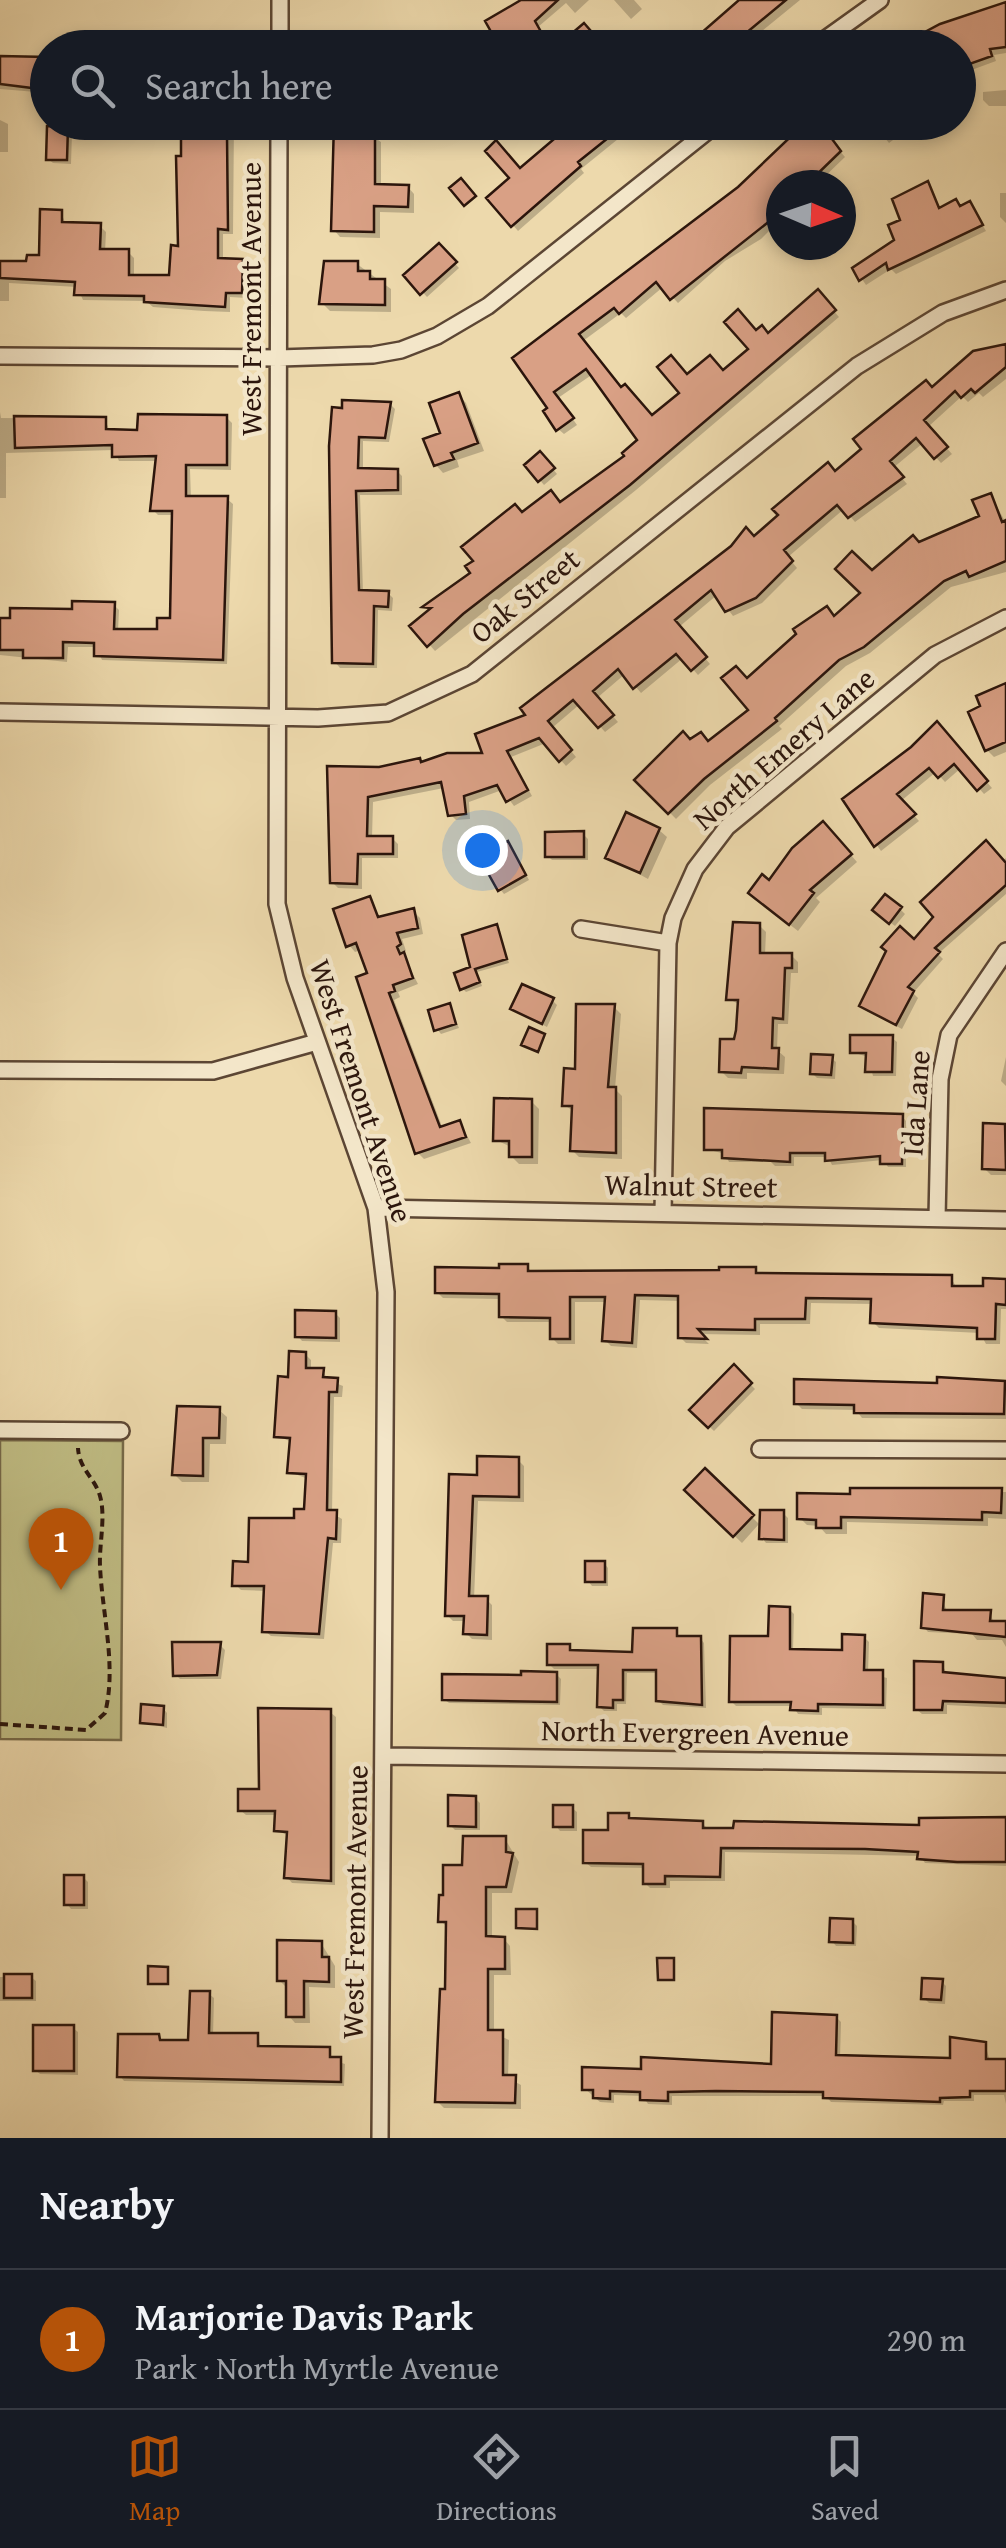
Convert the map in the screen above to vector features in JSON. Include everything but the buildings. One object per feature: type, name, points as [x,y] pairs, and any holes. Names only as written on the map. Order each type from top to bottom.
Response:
[{"type":"street","points":[[280,0],[280,30]]},
{"type":"street","points":[[839,30],[880,0]]},
{"type":"street","name":"West Fremont Avenue","points":[[280,140],[277,904],[295,978],[376,1208],[386,1292],[380,2138]]},
{"type":"street","points":[[0,356],[373,355],[437,336],[488,306],[696,140]]},
{"type":"street","name":"Oak Street","points":[[0,712],[276,714],[318,718],[388,713],[460,682],[856,366],[943,313],[1006,290]]},
{"type":"street","name":"North Emery Lane","points":[[663,1213],[668,943],[695,869],[727,827],[935,655],[1006,618]]},
{"type":"street","points":[[582,929],[668,943]]},
{"type":"street","name":"Ida Lane","points":[[937,1218],[940,1079],[949,1034],[1006,951]]},
{"type":"street","points":[[0,1070],[213,1071],[318,1042]]},
{"type":"street","name":"Walnut Street","points":[[376,1208],[1006,1220]]},
{"type":"street","points":[[0,1430],[121,1431]]},
{"type":"street","points":[[760,1449],[1006,1450]]},
{"type":"street","name":"North Evergreen Avenue","points":[[384,1756],[1006,1764]]},
{"type":"path","points":[[0,1724],[86,1730],[105,1713],[108,1689],[100,1569],[102,1506],[98,1489],[81,1465],[76,1431]]},
{"type":"shaded area","points":[[0,1440],[123,1441],[121,1740],[0,1739]]},
{"type":"place","name":"Marjorie Davis Park","points":[[61,1590]]}]
